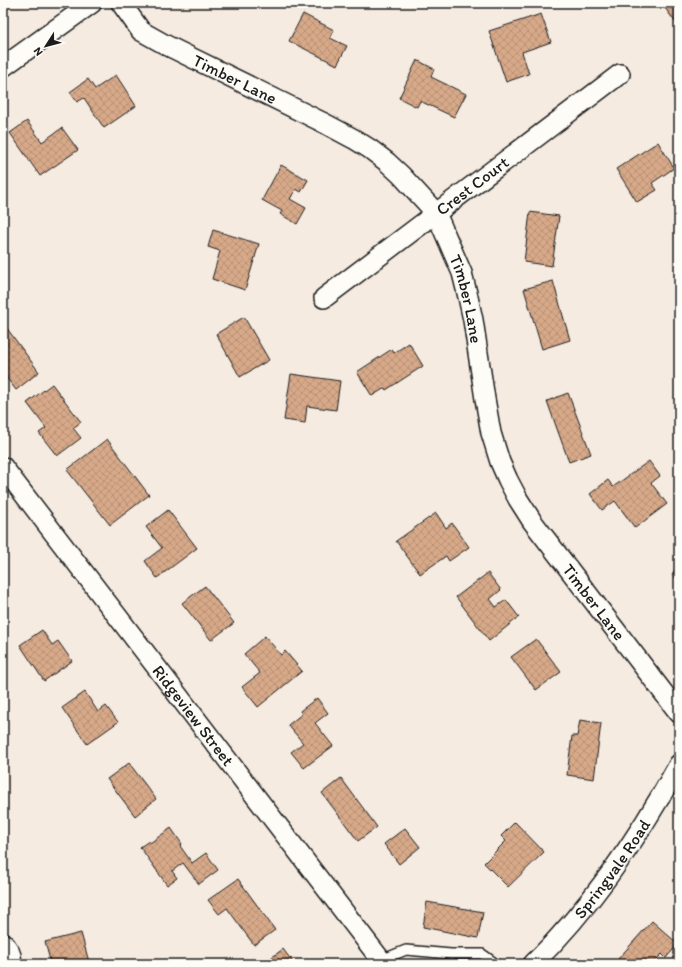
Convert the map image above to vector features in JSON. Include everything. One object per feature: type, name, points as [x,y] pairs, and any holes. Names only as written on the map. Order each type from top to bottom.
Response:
[{"type":"street","points":[[3,67],[92,3]]},
{"type":"street","name":"Timber Lane","points":[[121,3],[141,31],[166,45],[322,122],[370,149],[401,175],[436,213],[462,272],[473,320],[491,433],[500,462],[508,480],[532,521],[679,713]]},
{"type":"street","name":"Crest Court","points":[[324,298],[620,74]]},
{"type":"street","name":"Ridgeview Street","points":[[3,466],[382,962]]},
{"type":"street","name":"Springvale Road","points":[[533,964],[569,926],[608,877],[635,839],[659,801],[679,764]]},
{"type":"street","points":[[3,943],[8,947],[12,959],[11,964]]},
{"type":"lane","points":[[382,962],[406,950],[451,954],[482,954],[496,964]]},
{"type":"building","points":[[673,3],[679,3],[679,27],[665,8]]},
{"type":"building","points":[[303,14],[334,30],[330,38],[347,46],[337,65],[289,41]]},
{"type":"building","points":[[541,14],[551,42],[522,52],[529,74],[506,82],[489,31]]},
{"type":"building","points":[[417,60],[434,69],[431,77],[466,94],[454,117],[420,101],[417,107],[399,98]]},
{"type":"building","points":[[116,75],[136,106],[104,128],[84,98],[77,102],[70,92],[88,79],[95,89]]},
{"type":"building","points":[[27,121],[42,142],[62,128],[78,150],[40,176],[10,133]]},
{"type":"building","points":[[658,142],[674,168],[652,183],[657,190],[637,202],[616,169]]},
{"type":"building","points":[[281,165],[308,180],[301,192],[296,189],[290,199],[306,208],[297,224],[280,214],[282,211],[262,200]]},
{"type":"building","points":[[530,212],[559,216],[552,266],[524,262]]},
{"type":"building","points":[[213,230],[259,244],[245,290],[212,279],[220,251],[208,247]]},
{"type":"building","points":[[553,281],[570,340],[542,349],[524,289]]},
{"type":"building","points":[[244,317],[269,360],[240,377],[216,334]]},
{"type":"building","points":[[3,323],[39,372],[16,390],[3,373]]},
{"type":"building","points":[[409,343],[423,366],[386,390],[385,388],[372,396],[357,372],[392,349],[394,353]]},
{"type":"building","points":[[291,374],[340,381],[336,410],[307,406],[305,423],[284,420]]},
{"type":"building","points":[[52,384],[81,422],[73,428],[81,438],[57,456],[39,433],[46,428],[27,403]]},
{"type":"building","points":[[568,393],[591,454],[569,462],[547,401]]},
{"type":"building","points":[[107,439],[149,495],[110,525],[67,470]]},
{"type":"building","points":[[649,461],[660,476],[651,483],[667,504],[635,528],[615,501],[602,510],[590,494],[608,480],[613,487]]},
{"type":"building","points":[[168,510],[197,548],[157,578],[145,561],[162,548],[146,527]]},
{"type":"building","points":[[436,513],[446,528],[452,523],[469,547],[449,561],[446,556],[420,574],[396,541]]},
{"type":"building","points":[[679,560],[679,579],[672,576]]},
{"type":"building","points":[[488,573],[501,590],[490,599],[496,607],[506,600],[519,617],[489,641],[456,597]]},
{"type":"building","points":[[205,586],[234,623],[211,640],[182,603]]},
{"type":"building","points":[[42,630],[52,645],[58,641],[72,661],[44,681],[20,645]]},
{"type":"building","points":[[265,636],[281,655],[285,651],[302,671],[258,707],[242,687],[260,673],[244,654]]},
{"type":"building","points":[[536,639],[561,672],[536,690],[511,657]]},
{"type":"building","points":[[85,692],[98,712],[106,706],[118,722],[87,744],[62,708]]},
{"type":"building","points":[[317,698],[328,713],[315,723],[333,746],[304,768],[291,752],[303,743],[288,725],[302,714],[300,711]]},
{"type":"building","points":[[580,720],[601,723],[594,779],[567,775],[572,736],[577,736]]},
{"type":"building","points":[[129,763],[156,799],[135,816],[107,779]]},
{"type":"building","points":[[341,778],[377,827],[358,841],[322,793]]},
{"type":"building","points":[[515,822],[544,852],[508,887],[484,863],[506,841],[501,836]]},
{"type":"building","points":[[171,828],[182,844],[180,846],[192,863],[206,853],[218,870],[199,884],[183,863],[172,871],[177,878],[167,885],[140,847],[149,841],[150,843]]},
{"type":"building","points":[[405,828],[420,847],[399,864],[384,844]]},
{"type":"building","points":[[238,879],[275,930],[254,945],[227,908],[219,914],[208,900]]},
{"type":"building","points":[[427,902],[483,912],[478,938],[423,927]]},
{"type":"building","points":[[652,921],[678,944],[666,958],[662,954],[652,964],[624,964],[618,959]]},
{"type":"building","points":[[81,933],[89,962],[81,964],[51,964],[45,942]]},
{"type":"building","points":[[283,949],[294,964],[263,964]]}]
